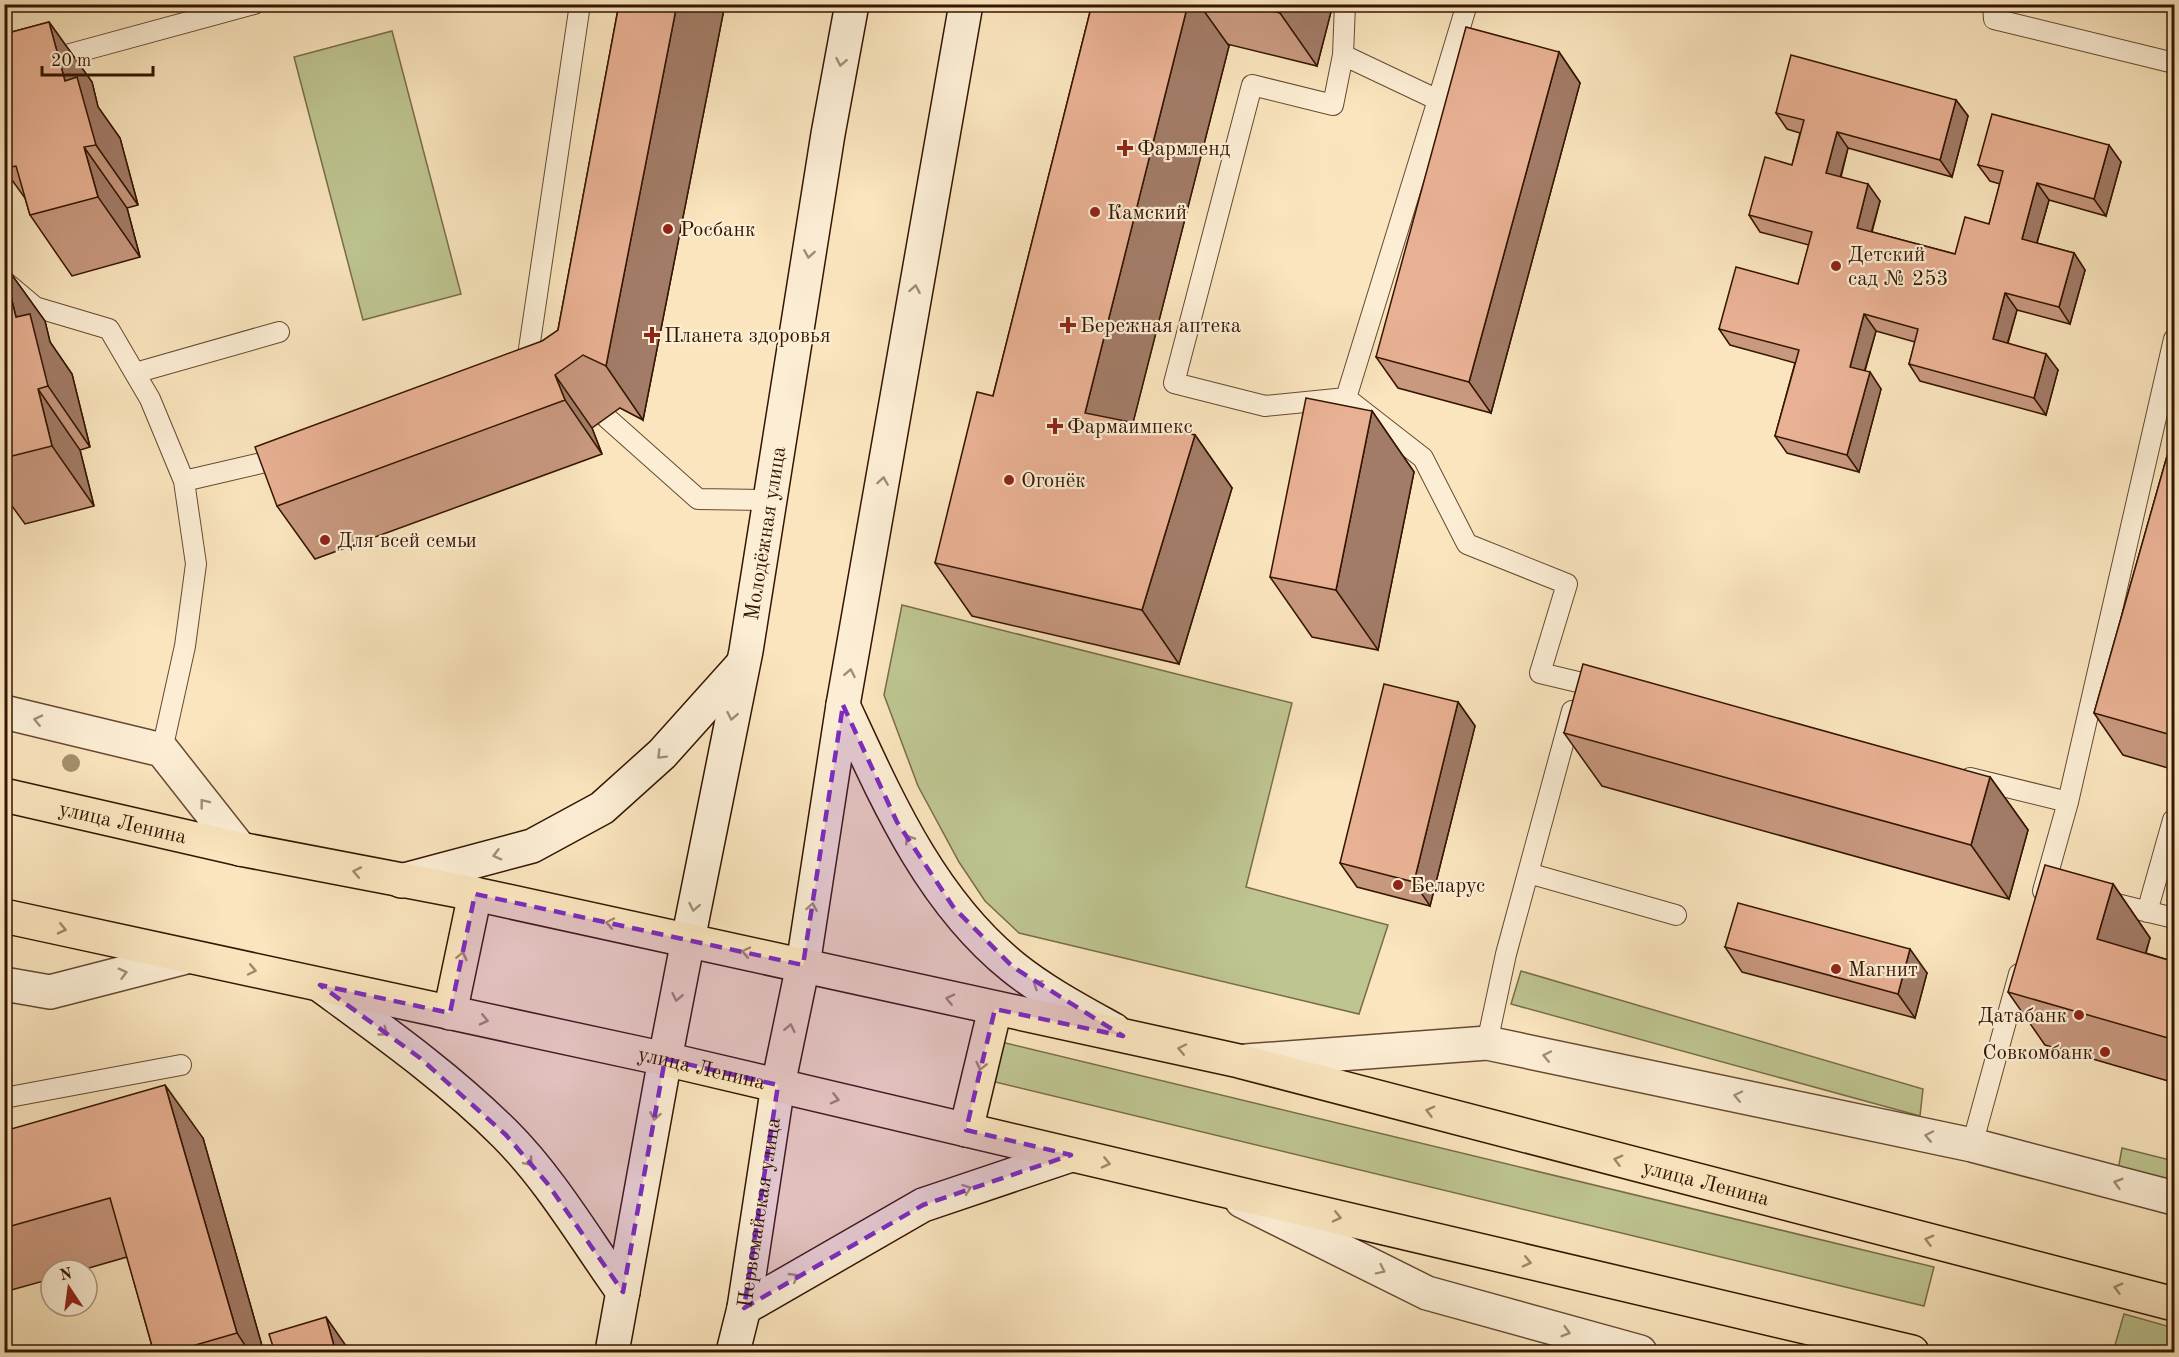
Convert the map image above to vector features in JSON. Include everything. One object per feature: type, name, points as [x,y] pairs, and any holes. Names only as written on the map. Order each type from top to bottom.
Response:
[{"type":"main road","name":"Молодёжная улица","points":[[665,1059],[742,664],[828,134],[852,4]]},
{"type":"main road","points":[[803,965],[843,705],[966,4]]},
{"type":"main road","points":[[401,881],[532,846],[602,808],[662,754],[742,664]]},
{"type":"main road","points":[[843,705],[897,822],[954,908],[1013,967],[1123,1036]]},
{"type":"main road","points":[[4,712],[162,750]]},
{"type":"main road","name":"улица Ленина","points":[[162,750],[240,849]]},
{"type":"main road","name":"улица Ленина","points":[[4,795],[240,849],[475,894],[1239,1061],[2175,1304]]},
{"type":"main road","points":[[450,1013],[475,894]]},
{"type":"main road","name":"улица Ленина","points":[[4,916],[665,1059],[1912,1353]]},
{"type":"main road","name":"улица Ленина","points":[[4,984],[50,992],[186,957]]},
{"type":"main road","name":"Первомайская улица","points":[[733,1353],[744,1308],[778,1085],[803,965]]},
{"type":"main road","points":[[320,985],[420,1058],[506,1134],[547,1184],[623,1292]]},
{"type":"main road","points":[[966,1130],[995,1009]]},
{"type":"main road","name":"улица Ленина","points":[[1239,1061],[1487,1043],[1972,1145],[2175,1198]]},
{"type":"main road","points":[[612,1353],[665,1059]]},
{"type":"main road","points":[[744,1308],[923,1205],[1071,1155]]},
{"type":"main road","name":"улица Ленина","points":[[1216,1188],[1427,1293],[1640,1353]]},
{"type":"lane","points":[[4,72],[254,4]]},
{"type":"lane","points":[[527,369],[580,4]]},
{"type":"lane","points":[[1345,4],[1343,55],[1333,105],[1252,85],[1174,384],[1265,406],[1346,398],[1423,458],[1467,544],[1567,584],[1540,673],[1626,693]]},
{"type":"lane","points":[[1346,398],[1467,4]]},
{"type":"lane","points":[[1993,4],[1994,19],[2175,63]]},
{"type":"lane","points":[[1343,55],[1438,100]]},
{"type":"lane","points":[[4,281],[35,307]]},
{"type":"lane","points":[[4,308],[35,307],[109,329],[150,399],[184,481],[196,564],[185,646],[162,750]]},
{"type":"lane","points":[[135,373],[279,332]]},
{"type":"lane","points":[[2038,909],[2068,802],[2175,339]]},
{"type":"lane","points":[[505,377],[527,369],[547,375]]},
{"type":"lane","points":[[607,418],[698,498],[770,500]]},
{"type":"lane","points":[[184,481],[303,451]]},
{"type":"lane","points":[[1487,1043],[1506,954],[1579,682]]},
{"type":"lane","points":[[1952,773],[2068,802]]},
{"type":"lane","points":[[2147,912],[2173,820]]},
{"type":"lane","points":[[1528,873],[1676,915]]},
{"type":"lane","points":[[2044,886],[2067,892]]},
{"type":"lane","points":[[2090,897],[2175,918]]},
{"type":"lane","points":[[1972,1145],[2025,954]]},
{"type":"lane","points":[[4,1098],[181,1065]]},
{"type":"highlighted area","points":[[843,705],[897,822],[954,908],[1013,967],[1123,1036],[995,1009],[966,1130],[1071,1155],[923,1205],[744,1308],[778,1085],[665,1059],[623,1292],[547,1183],[506,1135],[420,1058],[320,985],[450,1013],[475,894],[803,965]]},
{"type":"green space","points":[[392,31],[461,294],[363,320],[294,57]]},
{"type":"green space","points":[[902,605],[1292,703],[1246,887],[1388,925],[1359,1014],[1019,933],[985,901],[959,862],[918,786],[884,695]]},
{"type":"green space","points":[[1521,971],[1923,1089],[1920,1116],[1511,1004]]},
{"type":"green space","points":[[997,1041],[1934,1267],[1924,1306],[987,1080]]},
{"type":"green space","points":[[2122,1148],[2174,1161],[2174,1185],[2118,1170]]},
{"type":"green space","points":[[2124,1314],[2174,1328],[2174,1352],[2113,1352]]},
{"type":"building","points":[[619,4],[677,4],[606,366],[583,355],[555,375],[565,400],[277,506],[255,447],[542,341],[558,330]]},
{"type":"building","points":[[1092,4],[1188,4],[1085,413],[1195,435],[1142,610],[935,563],[977,392],[993,396]]},
{"type":"building","points":[[1246,4],[1282,4],[1280,13]]},
{"type":"building","points":[[49,22],[65,81],[77,77],[96,145],[84,147],[98,197],[30,215],[16,166],[4,168],[4,34]]},
{"type":"building","points":[[1466,27],[1559,52],[1469,382],[1376,357]]},
{"type":"building","points":[[1791,55],[1956,100],[1940,160],[1837,132],[1826,173],[1868,184],[1857,228],[1955,254],[1965,217],[1989,224],[2003,171],[1978,165],[1992,114],[2109,145],[2094,199],[2037,183],[2022,239],[2074,253],[2059,307],[2005,293],[1993,339],[2046,354],[2034,398],[1909,364],[1918,329],[1864,314],[1850,367],[1870,372],[1847,455],[1775,436],[1799,350],[1719,329],[1736,267],[1798,284],[1812,232],[1749,215],[1765,157],[1792,165],[1804,120],[1776,113]]},
{"type":"building","points":[[4,269],[16,317],[30,314],[48,386],[38,389],[52,446],[4,458]]},
{"type":"building","points":[[1306,398],[1372,411],[1336,590],[1270,577]]},
{"type":"building","points":[[2175,428],[2175,736],[2094,713]]},
{"type":"building","points":[[1583,664],[1990,777],[1971,845],[1564,733]]},
{"type":"building","points":[[1384,684],[1458,702],[1414,882],[1340,863]]},
{"type":"building","points":[[2045,865],[2113,884],[2097,939],[2175,962],[2175,1040],[2008,992]]},
{"type":"building","points":[[1738,903],[1910,949],[1898,994],[1725,947]]},
{"type":"building","points":[[165,1085],[237,1333],[168,1353],[154,1353],[110,1198],[4,1228],[4,1131]]},
{"type":"building","points":[[326,1317],[336,1353],[275,1353],[269,1334]]},
{"type":"building","points":[[1053,1348],[1071,1353],[1010,1353]]},
{"type":"place","name":"Фармленд","points":[[1125,148]]},
{"type":"place","name":"Камский","points":[[1095,212]]},
{"type":"place","name":"Росбанк","points":[[668,229]]},
{"type":"place","name":"Детский сад № 253","points":[[1836,266]]},
{"type":"place","name":"Бережная аптека","points":[[1068,325]]},
{"type":"place","name":"Планета здоровья","points":[[652,335]]},
{"type":"place","name":"Фармаимпекс","points":[[1055,426]]},
{"type":"place","name":"Огонёк","points":[[1009,480]]},
{"type":"place","name":"Для всей семьи","points":[[325,540]]},
{"type":"place","name":"Беларус","points":[[1398,885]]},
{"type":"place","name":"Магнит","points":[[1836,969]]},
{"type":"place","name":"Датабанк","points":[[2079,1015]]},
{"type":"place","name":"Совкомбанк","points":[[2105,1052]]}]
